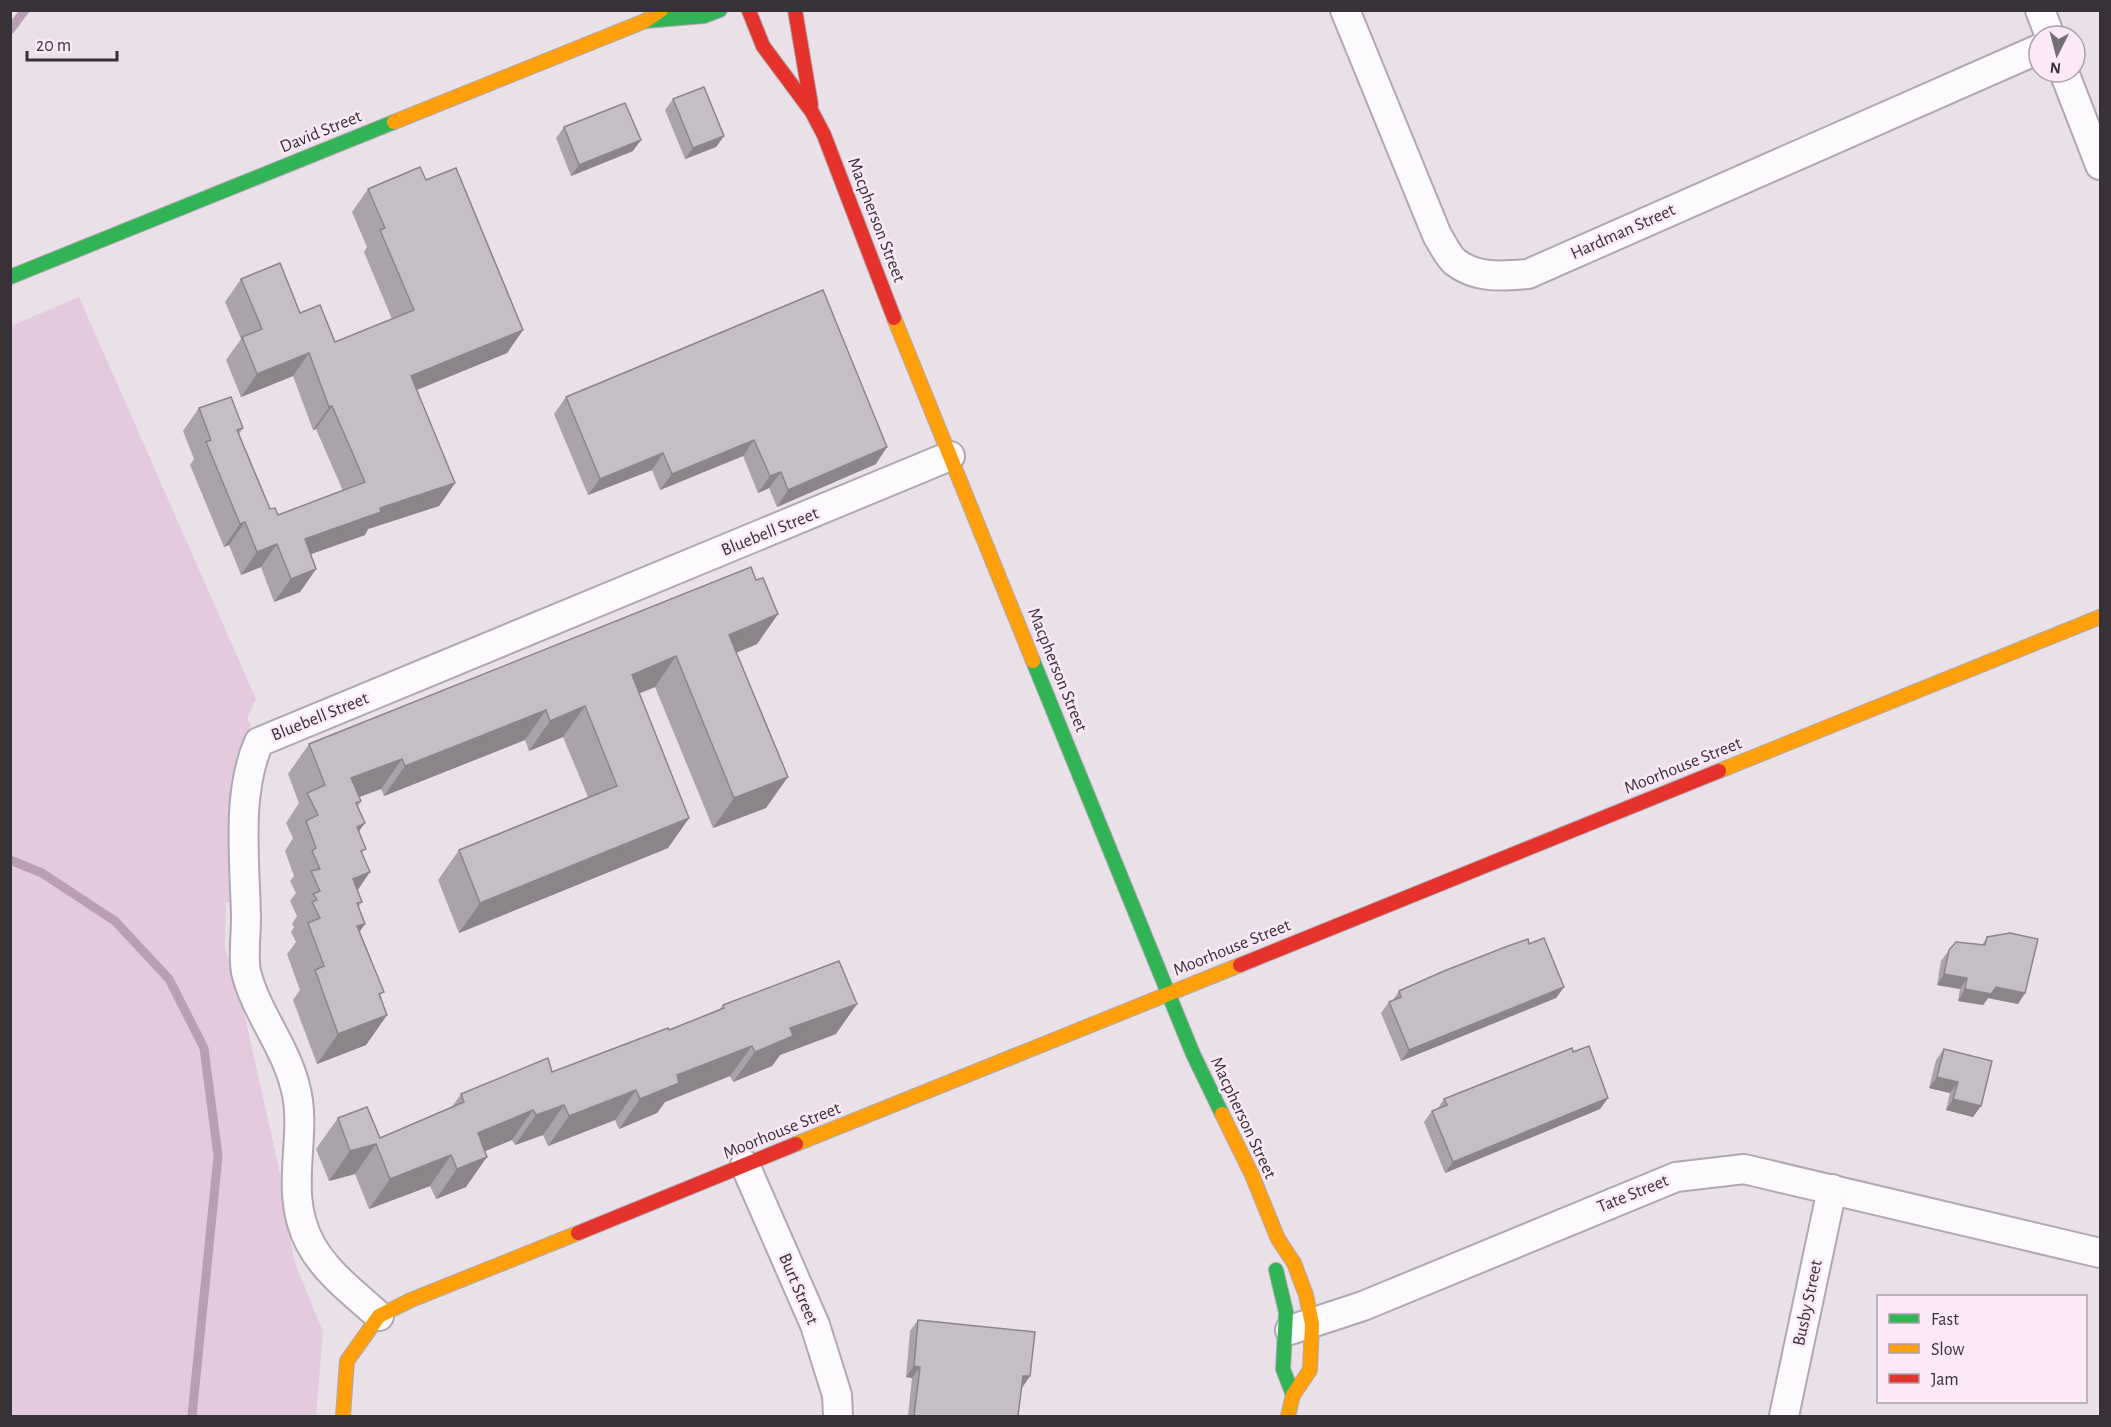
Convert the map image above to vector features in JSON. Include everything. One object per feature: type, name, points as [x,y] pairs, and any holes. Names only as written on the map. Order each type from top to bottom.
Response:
[{"type":"street","name":"David Street","points":[[10,277],[645,21],[661,10]]},
{"type":"street","name":"David Street","points":[[645,21],[704,16],[720,10]]},
{"type":"street","name":"Macpherson Street","points":[[795,10],[812,112]]},
{"type":"street","name":"Hardman Street","points":[[1345,10],[1437,235],[1454,261],[1474,272],[1495,277],[1528,274],[2027,54]]},
{"type":"street","name":"Macpherson Street","points":[[748,11],[763,46],[812,112],[824,135],[860,234],[1193,1054],[1252,1175],[1278,1239],[1294,1263],[1306,1295],[1299,1328],[1283,1369],[1293,1395]]},
{"type":"street","points":[[748,11],[766,12]]},
{"type":"street","points":[[2069,84],[2100,165]]},
{"type":"street","name":"Bluebell Street","points":[[379,1316],[330,1270],[310,1244],[300,1217],[296,1185],[298,1111],[296,1086],[246,972],[246,805],[250,764],[259,742],[950,456]]},
{"type":"street","name":"Moorhouse Street","points":[[379,1316],[411,1300],[2100,616]]},
{"type":"street","name":"Burt Street","points":[[745,1165],[815,1325],[837,1395],[837,1416]]},
{"type":"street","name":"Tate Street","points":[[1299,1328],[1363,1306],[1676,1177],[1744,1169],[2100,1253]]},
{"type":"street","name":"Busby Street","points":[[1784,1416],[1832,1189]]},
{"type":"street","name":"Macpherson Street","points":[[1278,1239],[1274,1264],[1284,1296],[1299,1328],[1310,1370],[1293,1395],[1288,1416]]},
{"type":"street","points":[[343,1416],[347,1361],[379,1316]]},
{"type":"shaded area","points":[[79,297],[256,699],[247,718],[251,725],[242,753],[231,902],[226,903],[225,947],[244,1013],[278,1164],[294,1260],[323,1332],[316,1416],[11,1416],[11,326]]},
{"type":"building","points":[[704,87],[724,136],[693,148],[673,99]]},
{"type":"building","points":[[625,103],[641,140],[579,165],[564,127]]},
{"type":"building","points":[[420,167],[426,180],[456,168],[523,330],[411,376],[455,483],[380,508],[381,512],[305,539],[316,569],[291,579],[277,544],[257,552],[245,522],[240,524],[206,442],[211,440],[199,408],[231,397],[243,428],[237,430],[270,509],[275,508],[278,515],[365,482],[332,406],[329,407],[309,353],[257,374],[242,337],[262,329],[241,279],[280,263],[300,313],[320,305],[335,342],[414,310],[380,230],[385,228],[368,189]]},
{"type":"building","points":[[823,290],[887,447],[788,490],[781,472],[770,476],[754,440],[672,474],[663,453],[600,479],[566,397]]},
{"type":"building","points":[[751,567],[756,580],[763,578],[778,614],[729,635],[788,777],[734,798],[676,656],[632,675],[689,818],[480,903],[459,850],[617,786],[585,706],[550,721],[546,710],[405,766],[402,759],[351,778],[361,801],[356,803],[365,823],[357,827],[366,849],[361,851],[370,872],[353,879],[362,902],[357,903],[365,924],[357,926],[384,992],[379,994],[387,1015],[338,1034],[315,970],[324,966],[308,923],[320,918],[312,902],[317,900],[313,894],[320,891],[311,871],[320,869],[312,851],[316,848],[306,821],[318,815],[307,793],[325,785],[309,744]]},
{"type":"building","points":[[2010,933],[2038,939],[2025,993],[1996,987],[1991,994],[1965,989],[1967,978],[1944,974],[1949,950],[1956,942],[1985,945],[1987,937]]},
{"type":"building","points":[[1544,938],[1564,987],[1409,1050],[1389,1002],[1401,997],[1399,991],[1508,946],[1528,939],[1529,944]]},
{"type":"building","points":[[839,961],[857,1004],[790,1028],[793,1036],[755,1052],[752,1046],[677,1075],[679,1083],[640,1099],[636,1090],[569,1116],[564,1105],[536,1115],[533,1110],[478,1133],[487,1157],[457,1169],[451,1155],[390,1179],[376,1144],[350,1151],[338,1118],[367,1107],[380,1138],[464,1102],[461,1094],[548,1058],[552,1072],[668,1028],[669,1030],[724,1008],[723,1005]]},
{"type":"building","points":[[1589,1046],[1608,1098],[1453,1162],[1432,1111],[1447,1105],[1444,1099],[1572,1048],[1573,1052]]},
{"type":"building","points":[[1944,1049],[1992,1061],[1981,1106],[1953,1099],[1958,1082],[1937,1077]]},
{"type":"building","points":[[918,1320],[1035,1332],[1030,1376],[1023,1376],[1018,1416],[914,1416],[920,1367],[914,1366]]},
{"type":"waterway","points":[[10,30],[25,10]]},
{"type":"waterway","points":[[10,860],[42,873],[115,921],[169,979],[204,1048],[218,1156],[192,1416]]},
{"type":"traffic: fast","points":[[645,21],[704,16],[720,10]]},
{"type":"traffic: fast","points":[[10,277],[394,122]]},
{"type":"traffic: fast","points":[[1033,661],[1193,1054],[1222,1114]]},
{"type":"traffic: fast","points":[[1276,1270],[1286,1312],[1283,1369],[1293,1395]]},
{"type":"traffic: slow","points":[[394,122],[645,21],[661,10]]},
{"type":"traffic: slow","points":[[894,318],[1033,661]]},
{"type":"traffic: slow","points":[[1719,771],[2100,617]]},
{"type":"traffic: slow","points":[[796,1144],[1240,965]]},
{"type":"traffic: slow","points":[[1222,1114],[1252,1175],[1278,1239],[1294,1263],[1306,1295],[1312,1324],[1310,1370],[1293,1395],[1288,1416]]},
{"type":"traffic: slow","points":[[343,1416],[347,1361],[379,1316],[411,1300],[578,1233]]},
{"type":"traffic: jam","points":[[795,10],[811,105]]},
{"type":"traffic: jam","points":[[749,11],[763,46],[812,112],[824,135],[894,318]]},
{"type":"traffic: jam","points":[[1240,965],[1719,771]]},
{"type":"traffic: jam","points":[[578,1233],[796,1144]]}]
